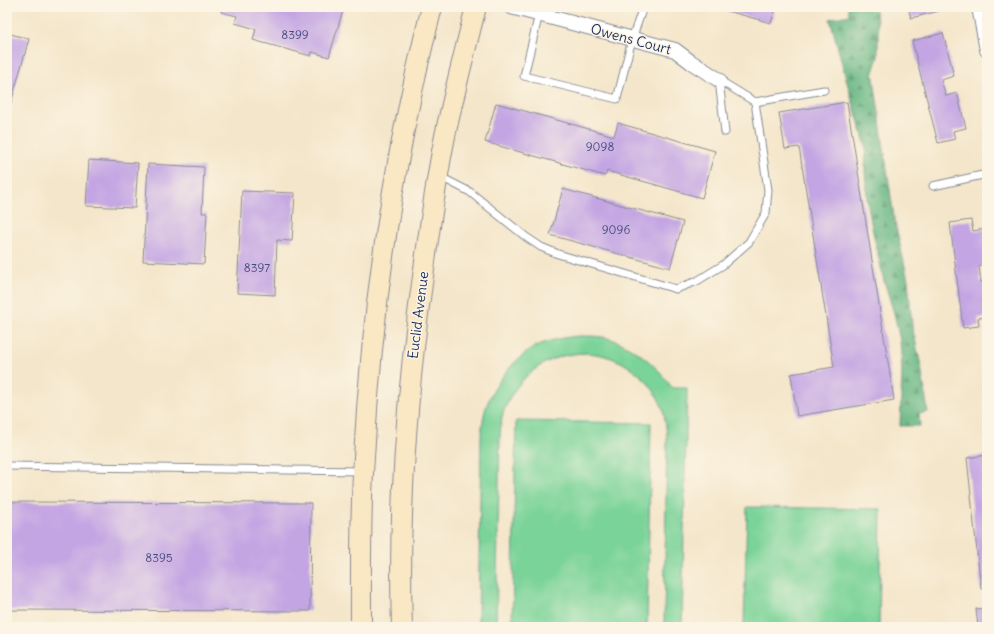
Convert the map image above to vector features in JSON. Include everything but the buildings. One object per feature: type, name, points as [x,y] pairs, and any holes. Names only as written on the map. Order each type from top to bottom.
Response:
[{"type":"street","points":[[361,627],[363,471],[371,353],[387,226],[402,139],[422,44],[432,7]]},
{"type":"street","name":"Euclid Avenue","points":[[402,627],[402,507],[409,397],[416,327],[431,216],[445,135],[476,7]]},
{"type":"street","name":"Owens Court","points":[[511,7],[675,50],[719,80]]},
{"type":"street","points":[[979,7],[987,50]]},
{"type":"lane","points":[[539,14],[524,76],[617,99],[632,39],[643,7]]},
{"type":"lane","points":[[719,80],[755,102],[824,90]]},
{"type":"lane","points":[[719,80],[725,132]]},
{"type":"lane","points":[[438,176],[470,192],[526,237],[541,247],[558,254],[676,289],[697,281],[723,265],[749,242],[766,213],[768,190],[755,102]]},
{"type":"lane","points":[[934,186],[987,174]]},
{"type":"lane","points":[[7,466],[363,471]]},
{"type":"green space","points":[[848,7],[875,7],[878,29],[878,57],[873,72],[894,218],[908,280],[912,326],[921,366],[928,412],[919,414],[920,426],[900,426],[902,370],[900,340],[894,313],[884,281],[871,223],[867,199],[865,170],[866,146],[830,19],[849,15]]},
{"type":"green space","points":[[580,336],[602,337],[619,342],[636,351],[651,363],[672,388],[687,388],[682,627],[664,627],[667,436],[663,409],[658,397],[650,386],[632,369],[615,359],[597,354],[578,353],[560,357],[543,364],[528,375],[516,389],[504,409],[500,435],[496,627],[478,627],[481,436],[484,414],[488,401],[499,381],[523,355],[541,344]]},
{"type":"green space","points":[[516,421],[651,423],[647,627],[512,627]]},
{"type":"green space","points":[[747,507],[881,509],[879,627],[744,627]]}]
